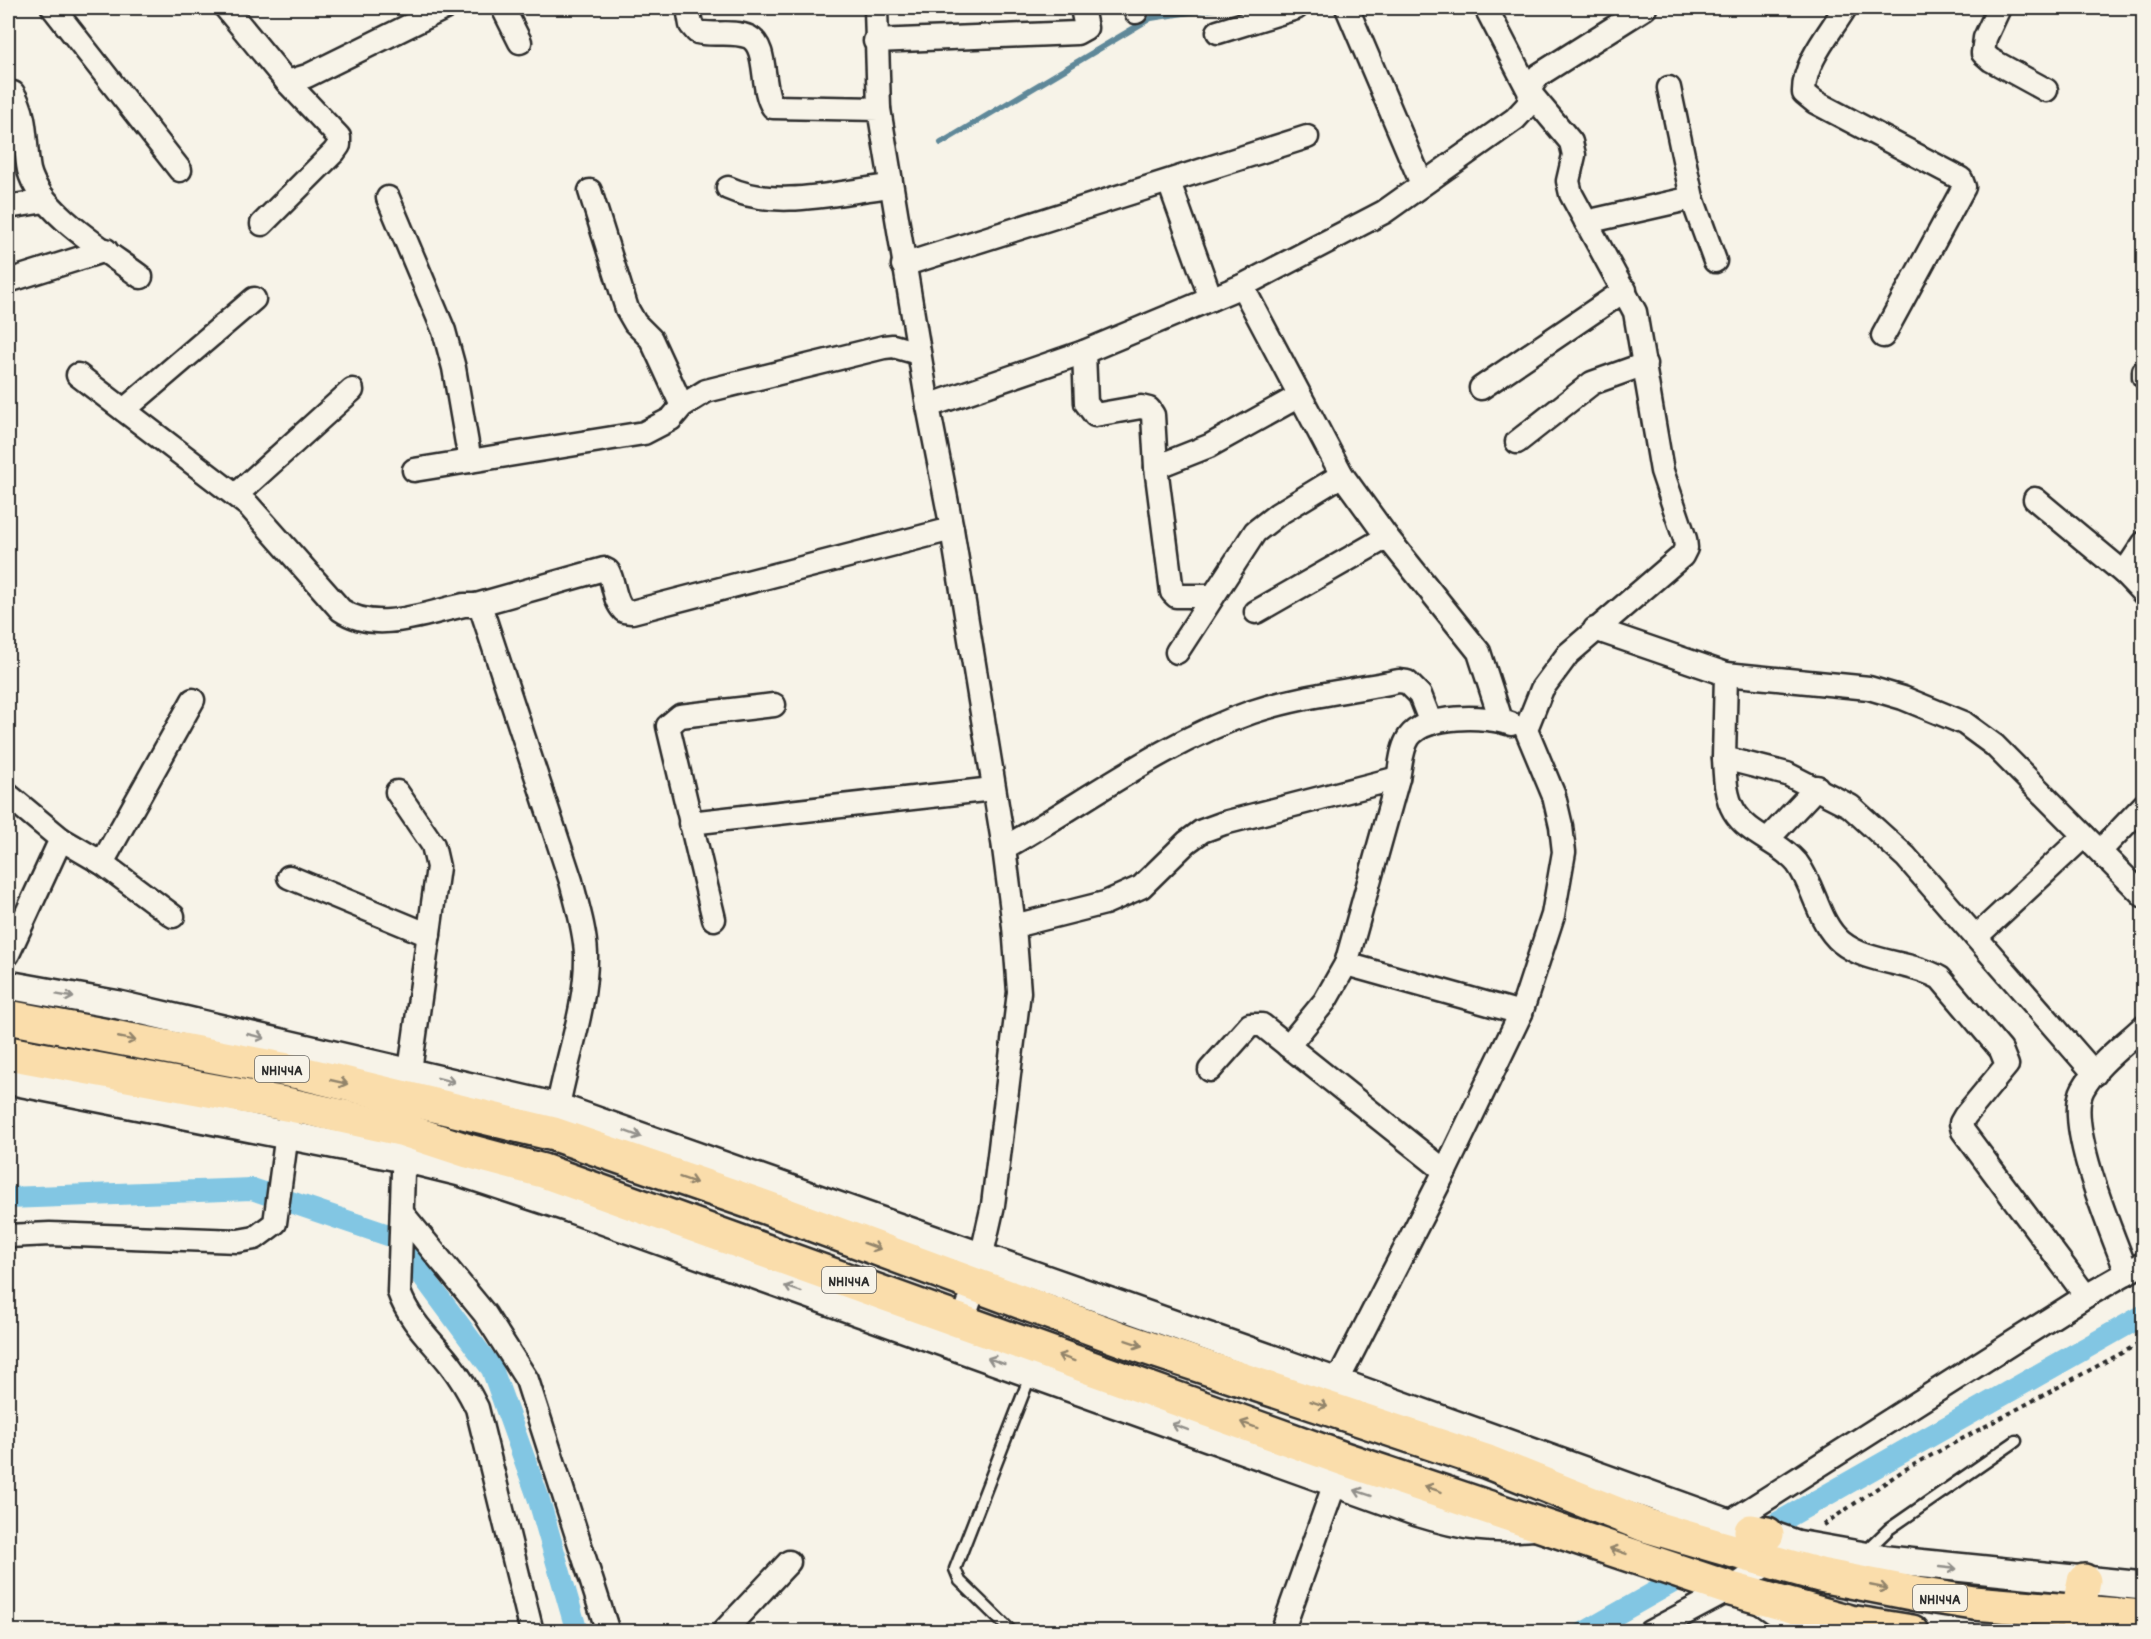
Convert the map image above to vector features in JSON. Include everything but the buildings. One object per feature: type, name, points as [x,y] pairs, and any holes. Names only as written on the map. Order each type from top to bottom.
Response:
[{"type":"highway","name":"NH144A","points":[[8,1017],[298,1072],[408,1084],[556,1120],[979,1271],[1127,1341],[1488,1462],[1645,1525],[1753,1542],[1974,1603],[2081,1596],[2144,1617]]},
{"type":"highway","name":"NH144A","points":[[8,1053],[289,1119],[404,1144],[468,1151],[543,1171],[1344,1459],[1542,1526],[1851,1627],[1912,1632]]},
{"type":"street","points":[[53,8],[180,170]]},
{"type":"street","points":[[225,8],[287,82],[339,137],[339,144],[334,152],[262,224]]},
{"type":"street","points":[[287,82],[307,76],[445,8]]},
{"type":"street","points":[[502,8],[520,42]]},
{"type":"street","points":[[688,8],[692,25],[697,32],[741,35],[756,43],[760,51],[765,91],[773,107],[879,109]]},
{"type":"street","points":[[876,8],[875,41],[879,109],[888,173],[918,353],[952,529],[1004,848],[1014,926],[1019,992],[996,1187],[979,1271],[963,1321]]},
{"type":"street","points":[[875,41],[1077,33],[1086,28],[1082,8]]},
{"type":"street","points":[[1218,32],[1296,8]]},
{"type":"street","points":[[1347,8],[1422,184]]},
{"type":"street","points":[[1337,1382],[1445,1171],[1521,1013],[1553,915],[1562,881],[1564,852],[1554,796],[1526,729],[1542,689],[1568,654],[1682,556],[1686,548],[1662,471],[1637,320],[1625,290],[1569,188],[1574,155],[1571,142],[1530,93],[1486,8]]},
{"type":"street","points":[[928,406],[1083,352],[1211,299],[1242,286],[1359,226],[1515,119],[1528,105],[1530,93],[1539,75],[1546,69],[1620,14],[1646,8]]},
{"type":"street","points":[[1845,8],[1810,66],[1803,81],[1804,93],[1815,102],[1961,179],[1964,187],[1883,336]]},
{"type":"street","points":[[1999,8],[1984,38],[1983,53],[1990,60],[2046,90]]},
{"type":"street","points":[[1668,88],[1692,198],[1714,261]]},
{"type":"street","points":[[8,92],[13,93],[23,115],[29,170],[37,190],[45,201],[141,278]]},
{"type":"street","points":[[903,265],[1307,137]]},
{"type":"street","points":[[728,188],[747,196],[772,199],[888,173]]},
{"type":"street","points":[[1169,182],[1211,299]]},
{"type":"street","points":[[590,191],[627,309],[635,323],[651,339],[682,406]]},
{"type":"street","points":[[388,198],[444,331],[454,368],[470,461]]},
{"type":"street","points":[[1586,222],[1692,198]]},
{"type":"street","points":[[8,207],[45,201]]},
{"type":"street","points":[[8,281],[106,250]]},
{"type":"street","points":[[1242,286],[1342,475],[1387,537],[1472,639],[1479,651],[1501,720]]},
{"type":"street","points":[[1481,388],[1625,290]]},
{"type":"street","points":[[124,410],[254,299]]},
{"type":"street","points":[[414,470],[644,433],[671,419],[682,406],[706,391],[884,346],[893,346],[918,353]]},
{"type":"street","points":[[1083,352],[1086,403],[1089,410],[1095,415],[1141,407],[1149,409],[1153,415],[1156,467],[1172,592],[1176,596],[1212,596]]},
{"type":"street","points":[[1517,442],[1592,383],[1645,364]]},
{"type":"street","points":[[2144,371],[2144,377]]},
{"type":"street","points":[[78,375],[236,495],[266,523],[341,610],[354,619],[380,621],[476,605],[604,569],[608,570],[611,576],[620,607],[624,611],[632,612],[952,529]]},
{"type":"street","points":[[236,495],[352,390]]},
{"type":"street","points":[[1156,467],[1209,446],[1299,396]]},
{"type":"street","points":[[1177,652],[1255,531],[1278,514],[1342,475]]},
{"type":"street","points":[[2035,499],[2124,573],[2144,594]]},
{"type":"street","points":[[1256,612],[1387,537]]},
{"type":"street","points":[[2124,573],[2144,543]]},
{"type":"street","points":[[476,605],[481,608],[485,618],[582,923],[586,953],[584,987],[556,1120]]},
{"type":"street","points":[[1595,629],[1726,674],[1869,688],[1934,709],[1964,723],[1994,745],[2144,896]]},
{"type":"street","points":[[1726,674],[1724,758],[1729,800],[1734,811],[1741,821],[1796,862],[1824,919],[1842,943],[1873,957],[1929,972],[1940,978],[2001,1050],[2007,1065],[1965,1116],[1961,1124],[1962,1131],[2086,1296]]},
{"type":"street","points":[[1004,848],[1160,754],[1260,710],[1399,681],[1414,686],[1431,723]]},
{"type":"street","points":[[102,863],[193,700]]},
{"type":"street","points":[[714,919],[668,736],[668,726],[680,716],[774,705]]},
{"type":"street","points":[[1288,1046],[1325,1000],[1346,964],[1398,778],[1404,747],[1409,737],[1419,728],[1431,723],[1483,717],[1501,720],[1526,729]]},
{"type":"street","points":[[1724,758],[1787,774],[1816,787],[1850,806],[1876,828],[1906,857],[2095,1074]]},
{"type":"street","points":[[1014,926],[1106,903],[1141,887],[1186,842],[1202,831],[1224,823],[1398,778]]},
{"type":"street","points":[[1768,839],[1816,787]]},
{"type":"street","points":[[690,823],[993,789]]},
{"type":"street","points":[[397,792],[423,828],[438,858],[408,1084],[399,1293],[405,1311],[451,1364],[465,1384],[477,1408],[532,1632]]},
{"type":"street","points":[[8,795],[61,839],[102,863],[173,916]]},
{"type":"street","points":[[1976,937],[2092,843],[2144,805]]},
{"type":"street","points":[[8,954],[61,839]]},
{"type":"street","points":[[289,877],[429,935]]},
{"type":"street","points":[[1346,964],[1521,1013]]},
{"type":"street","points":[[8,985],[119,1005],[408,1084]]},
{"type":"street","points":[[1210,1070],[1250,1025],[1262,1025],[1445,1171]]},
{"type":"street","points":[[1650,1632],[1731,1588],[1753,1542],[2086,1296],[2135,1268],[2085,1154],[2078,1125],[2078,1102],[2083,1089],[2095,1074],[2144,1026]]},
{"type":"street","points":[[8,1080],[289,1119],[275,1223],[255,1238],[238,1241],[50,1234],[8,1236]]},
{"type":"street","points":[[404,1144],[460,1172],[569,1208],[1458,1525],[1485,1529],[1542,1526]]},
{"type":"street","points":[[402,1213],[486,1314],[527,1380],[608,1632]]},
{"type":"street","points":[[979,1271],[1337,1382],[1753,1542]]},
{"type":"street","points":[[1282,1632],[1335,1483]]},
{"type":"street","points":[[723,1632],[789,1562]]},
{"type":"street","points":[[2081,1596],[2144,1586]]},
{"type":"street","points":[[1731,1588],[1806,1632]]},
{"type":"lane","points":[[1012,1632],[960,1581],[955,1569],[1031,1374]]},
{"type":"lane","points":[[1853,1568],[1889,1529],[2016,1441]]},
{"type":"path","points":[[1753,1542],[1904,1470],[2144,1341]]},
{"type":"waterway","points":[[941,143],[1151,18],[1216,8]]},
{"type":"waterway","points":[[8,1198],[252,1189],[394,1237],[492,1369],[538,1497],[577,1632]]},
{"type":"waterway","points":[[1585,1632],[2144,1315]]}]
